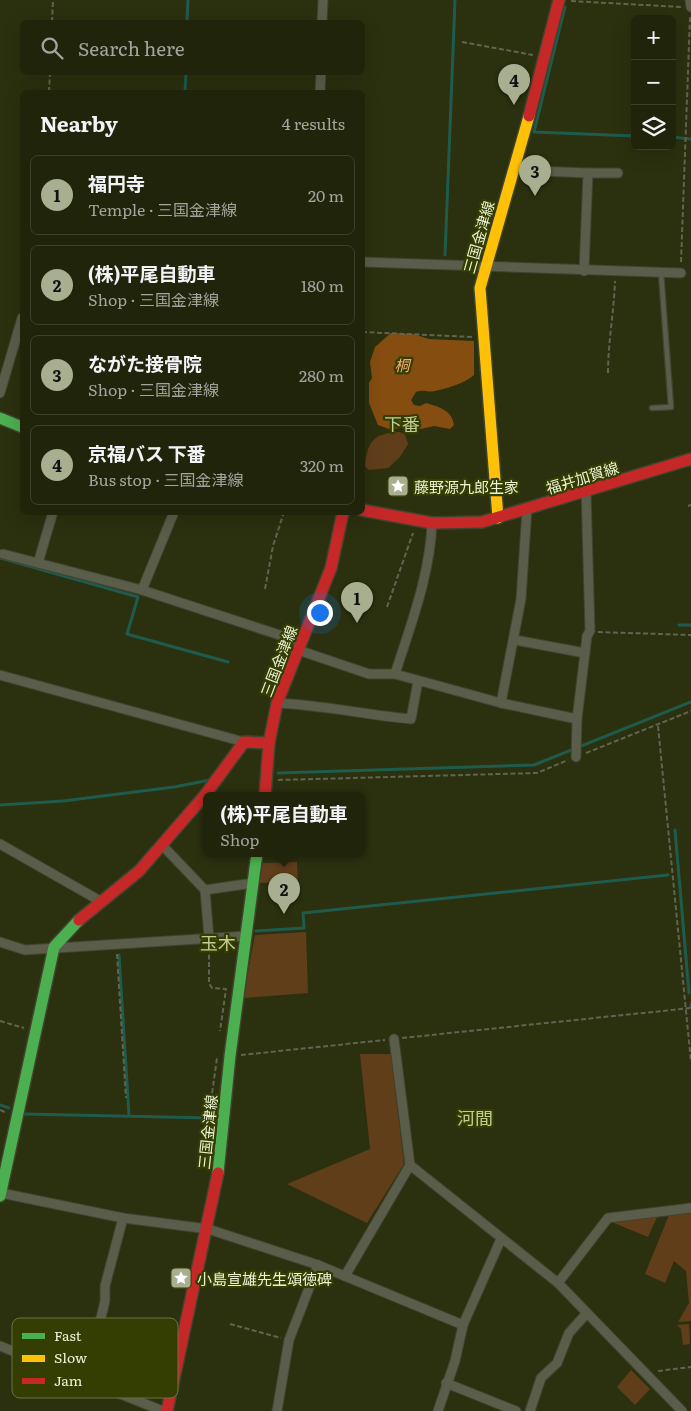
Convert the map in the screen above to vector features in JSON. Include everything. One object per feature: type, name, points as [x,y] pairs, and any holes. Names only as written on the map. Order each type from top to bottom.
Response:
[{"type":"main road","name":"三国金津線","points":[[498,518],[480,288],[484,268],[514,170],[545,57],[559,0]]},
{"type":"main road","points":[[0,418],[20,426]]},
{"type":"main road","name":"福井加賀線","points":[[365,511],[432,523],[476,522],[498,518],[691,459]]},
{"type":"main road","name":"三国金津線","points":[[265,792],[269,743],[277,704],[331,568],[342,515]]},
{"type":"main road","points":[[208,792],[244,742],[269,743]]},
{"type":"main road","points":[[0,1195],[54,947],[72,926],[139,871],[203,797]]},
{"type":"main road","name":"三国金津線","points":[[178,1362],[218,1176],[230,1056],[256,857]]},
{"type":"main road","name":"三国金津線","points":[[167,1411],[170,1398]]},
{"type":"street","points":[[322,20],[323,0]]},
{"type":"street","points":[[690,0],[690,7]]},
{"type":"street","points":[[320,75],[320,90]]},
{"type":"street","points":[[514,170],[618,173]]},
{"type":"street","points":[[584,270],[588,172]]},
{"type":"street","points":[[365,262],[484,268],[681,273]]},
{"type":"street","points":[[0,394],[20,325]]},
{"type":"street","points":[[576,757],[577,719],[587,636],[590,631],[586,491]]},
{"type":"street","points":[[500,703],[515,640],[521,599],[528,509]]},
{"type":"street","points":[[38,563],[52,515]]},
{"type":"street","points":[[142,590],[173,515]]},
{"type":"street","points":[[395,674],[422,588],[431,547],[432,523]]},
{"type":"street","points":[[2,554],[142,590],[300,646],[369,674],[395,674],[500,703],[577,719]]},
{"type":"street","points":[[515,640],[585,652]]},
{"type":"street","points":[[0,675],[244,742]]},
{"type":"street","points":[[277,704],[314,705],[366,715],[412,719],[418,681]]},
{"type":"street","points":[[0,844],[102,902]]},
{"type":"street","points":[[162,845],[205,890],[209,938]]},
{"type":"street","points":[[205,890],[253,883]]},
{"type":"street","points":[[0,942],[25,950],[246,936]]},
{"type":"street","points":[[346,1276],[410,1165],[394,1039]]},
{"type":"street","points":[[410,1165],[558,1283],[682,1411]]},
{"type":"street","points":[[0,1195],[123,1218],[208,1229],[318,1265],[463,1325]]},
{"type":"street","points":[[558,1283],[608,1218],[691,1208]]},
{"type":"street","points":[[101,1318],[105,1301],[105,1286],[123,1218]]},
{"type":"street","points":[[438,1411],[455,1361],[463,1325],[501,1239]]},
{"type":"street","points":[[276,1411],[290,1340],[318,1265]]},
{"type":"street","points":[[530,1411],[541,1378],[558,1364],[569,1333],[587,1313]]},
{"type":"street","points":[[0,1346],[12,1351]]},
{"type":"street","points":[[446,1383],[516,1411]]},
{"type":"street","points":[[132,1398],[163,1411]]},
{"type":"lane","points":[[652,408],[671,408],[661,273]]},
{"type":"path","points":[[52,20],[53,0]]},
{"type":"path","points":[[559,0],[690,7],[681,273]]},
{"type":"path","points":[[462,42],[545,57]]},
{"type":"path","points":[[49,90],[50,75]]},
{"type":"path","points":[[608,373],[608,344],[614,309],[616,271]]},
{"type":"path","points":[[365,332],[474,337]]},
{"type":"path","points":[[265,589],[273,546],[283,515]]},
{"type":"path","points":[[387,607],[417,521]]},
{"type":"path","points":[[590,631],[691,635]]},
{"type":"path","points":[[267,781],[537,773],[691,711]]},
{"type":"path","points":[[658,725],[691,1062]]},
{"type":"path","points":[[209,938],[209,983],[212,988],[226,989],[219,1039]]},
{"type":"path","points":[[117,944],[118,988],[126,1098]]},
{"type":"path","points":[[230,1056],[691,1008]]},
{"type":"path","points":[[0,1021],[36,1031]]},
{"type":"path","points":[[210,1108],[217,1058]]},
{"type":"path","points":[[230,1324],[290,1340]]},
{"type":"path","points":[[645,1372],[691,1367]]},
{"type":"shaded area","points":[[400,432],[405,435],[408,444],[400,457],[388,468],[369,470],[365,466],[366,457],[374,440],[384,434]]},
{"type":"shaded area","points":[[297,862],[298,882],[257,883],[263,863]]},
{"type":"shaded area","points":[[306,932],[308,993],[243,998],[255,935]]},
{"type":"shaded area","points":[[360,1054],[391,1054],[404,1164],[367,1223],[287,1184],[370,1149]]},
{"type":"shaded area","points":[[691,1213],[691,1321],[678,1322],[689,1303],[686,1271],[674,1261],[665,1283],[645,1274],[669,1215]]},
{"type":"shaded area","points":[[658,1215],[648,1237],[609,1221]]},
{"type":"shaded area","points":[[689,1324],[690,1344],[683,1345],[681,1329],[677,1325]]},
{"type":"shaded area","points":[[631,1370],[650,1389],[635,1405],[617,1387]]},
{"type":"green space","name":"桐","points":[[391,333],[413,334],[429,339],[474,341],[474,375],[460,383],[445,388],[416,392],[411,400],[414,405],[420,406],[426,403],[448,413],[454,425],[450,429],[434,426],[421,429],[405,426],[392,430],[378,425],[369,403],[369,383],[372,378],[370,362],[375,347]]},
{"type":"waterway","points":[[187,20],[188,0]]},
{"type":"waterway","points":[[445,255],[455,0]]},
{"type":"waterway","points":[[565,7],[534,132],[631,136]]},
{"type":"waterway","points":[[185,90],[186,75]]},
{"type":"waterway","points":[[676,137],[691,139]]},
{"type":"waterway","points":[[0,558],[138,597],[127,634],[228,662]]},
{"type":"waterway","points":[[679,625],[691,625]]},
{"type":"waterway","points":[[278,773],[534,765],[691,702]]},
{"type":"waterway","points":[[0,805],[63,801],[174,787],[210,780]]},
{"type":"waterway","points":[[675,830],[689,993]]},
{"type":"waterway","points":[[256,931],[304,928],[303,913],[668,875]]},
{"type":"waterway","points":[[119,955],[129,1115]]},
{"type":"waterway","points":[[0,1105],[9,1108]]},
{"type":"waterway","points":[[23,1114],[212,1118]]},
{"type":"traffic: fast","points":[[0,418],[20,426]]},
{"type":"traffic: fast","points":[[218,1173],[230,1056],[256,857]]},
{"type":"traffic: fast","points":[[0,1196],[54,947],[79,920]]},
{"type":"traffic: slow","points":[[498,518],[480,288],[529,116]]},
{"type":"traffic: jam","points":[[529,116],[559,0]]},
{"type":"traffic: jam","points":[[365,511],[432,523],[482,522],[691,459]]},
{"type":"traffic: jam","points":[[265,792],[269,743],[277,703],[331,568],[342,515]]},
{"type":"traffic: jam","points":[[207,792],[244,742],[269,743]]},
{"type":"traffic: jam","points":[[79,920],[139,871],[203,797]]},
{"type":"traffic: jam","points":[[178,1360],[218,1173]]},
{"type":"traffic: jam","points":[[167,1411],[170,1398]]},
{"type":"place","name":"京福バス 下番","points":[[514,105]]},
{"type":"place","name":"ながた接骨院","points":[[535,196]]},
{"type":"place","name":"藤野源九郎生家","points":[[398,486]]},
{"type":"place","name":"福円寺","points":[[357,623]]},
{"type":"place","name":"(株)平尾自動車","points":[[284,914]]},
{"type":"place","name":"小島宣雄先生頌徳碑","points":[[181,1278]]},
{"type":"district","name":"下番","points":[[402,423]]},
{"type":"district","name":"玉木","points":[[218,942]]},
{"type":"district","name":"河間","points":[[475,1117]]}]
